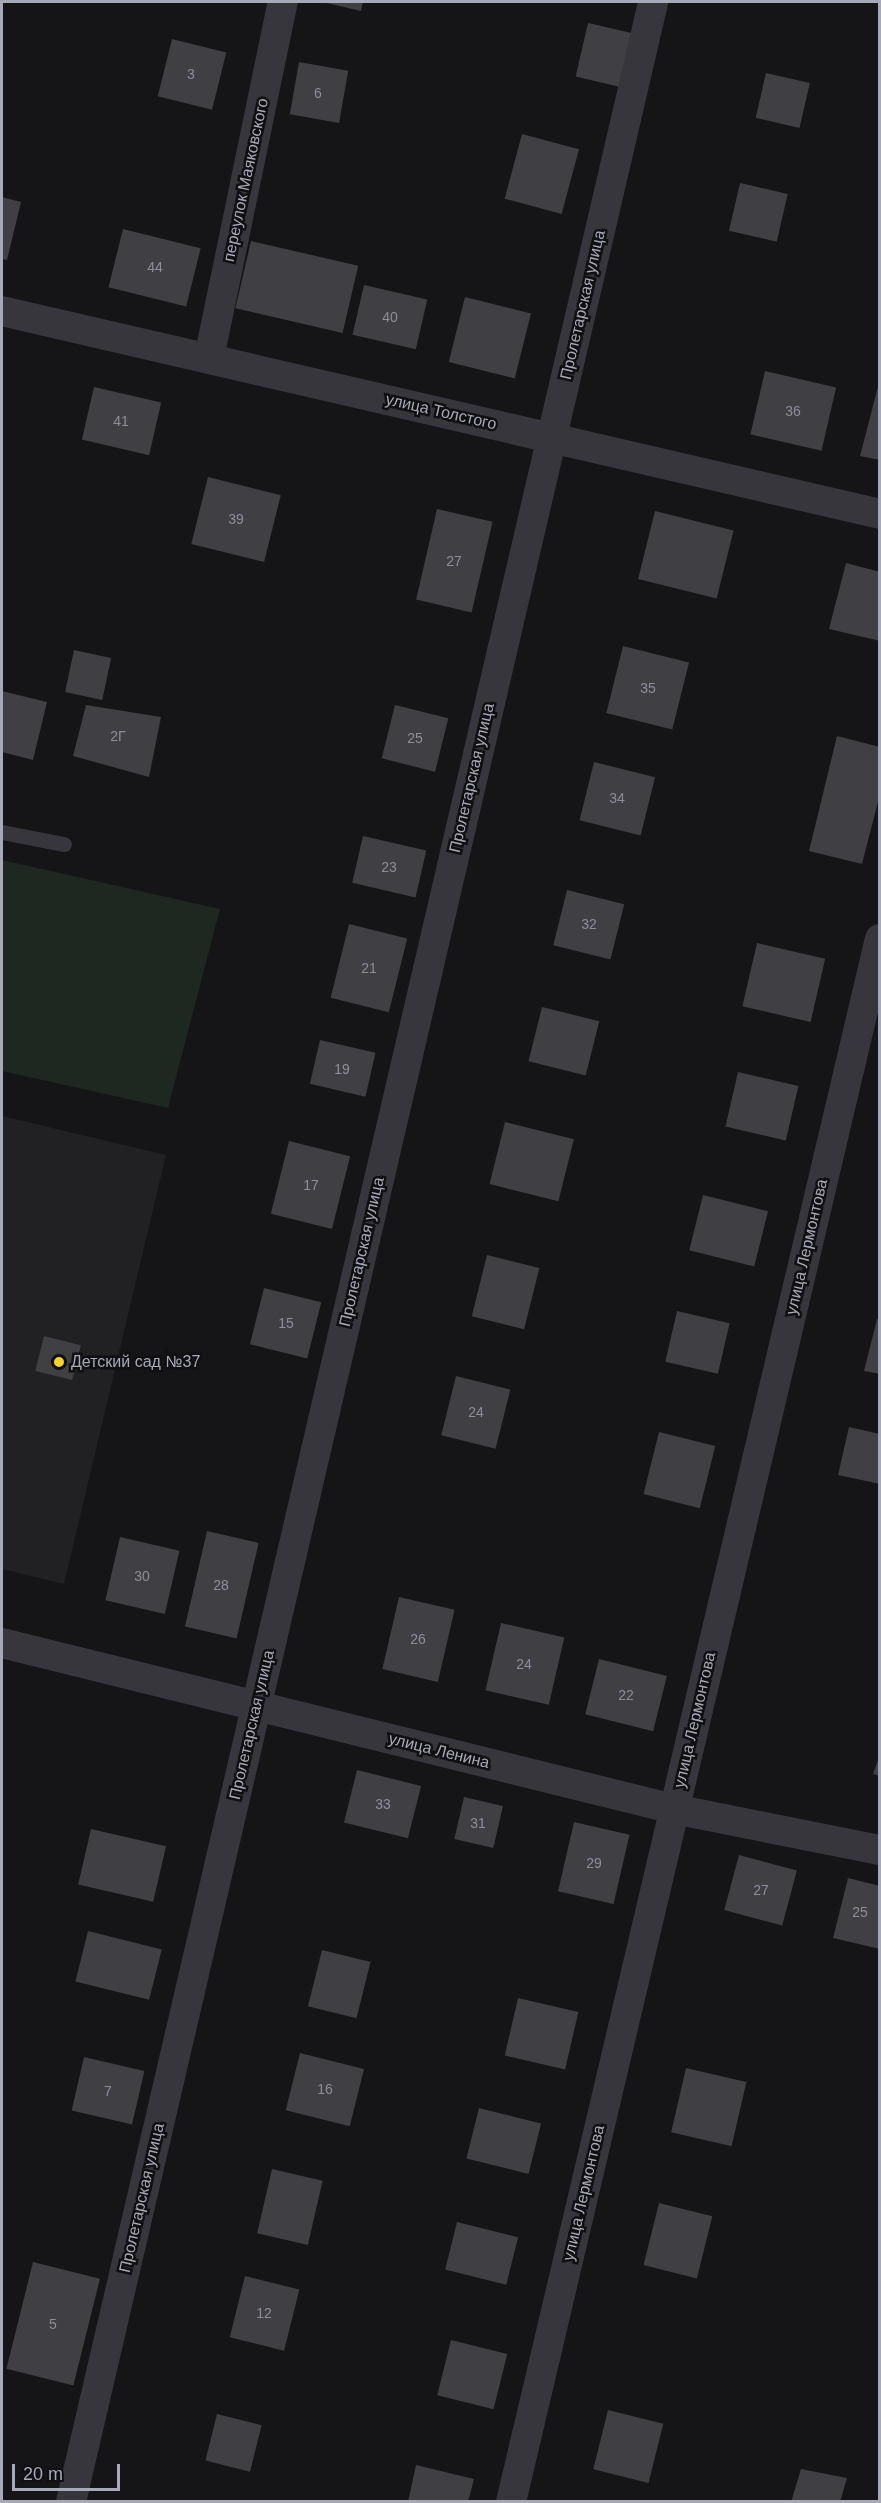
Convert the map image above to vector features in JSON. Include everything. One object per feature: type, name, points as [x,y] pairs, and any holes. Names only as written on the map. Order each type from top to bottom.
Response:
[{"type":"street","name":"переулок Маяковского","points":[[208,358],[283,2]]},
{"type":"street","name":"Пролетарская улица","points":[[71,2502],[653,2]]},
{"type":"street","name":"улица Толстого","points":[[2,311],[879,513]]},
{"type":"street","name":"улица Лермонтова","points":[[511,2502],[879,939]]},
{"type":"street","name":"улица Ленина","points":[[2,1643],[674,1809],[879,1850]]},
{"type":"lane","points":[[2,832],[64,844]]},
{"type":"shaded area","points":[[2,860],[220,909],[168,1108],[2,1071]]},
{"type":"shaded area","name":"Детский сад №37","points":[[2,1116],[166,1155],[64,1584],[2,1569]]},
{"type":"building","points":[[322,2],[363,2],[361,11]]},
{"type":"building","points":[[588,23],[635,34],[622,87],[576,77]]},
{"type":"building","points":[[172,39],[226,53],[212,110],[158,96]]},
{"type":"building","points":[[299,62],[348,71],[339,123],[290,114]]},
{"type":"building","points":[[766,73],[810,83],[799,128],[756,118]]},
{"type":"building","points":[[522,134],[579,149],[562,214],[505,199]]},
{"type":"building","points":[[740,183],[788,194],[777,242],[729,231]]},
{"type":"building","points":[[2,197],[21,202],[7,260],[2,259]]},
{"type":"building","points":[[123,229],[201,248],[186,307],[108,287]]},
{"type":"building","points":[[251,241],[358,266],[343,333],[235,308]]},
{"type":"building","points":[[364,285],[427,300],[416,349],[353,335]]},
{"type":"building","points":[[465,297],[531,313],[515,378],[449,362]]},
{"type":"building","points":[[765,371],[836,387],[822,451],[750,434]]},
{"type":"building","points":[[880,379],[880,460],[860,456]]},
{"type":"building","points":[[94,387],[161,403],[149,455],[82,440]]},
{"type":"building","points":[[208,477],[281,495],[264,562],[191,544]]},
{"type":"building","points":[[437,509],[493,522],[472,612],[416,600]]},
{"type":"building","points":[[655,511],[734,531],[717,599],[638,579]]},
{"type":"building","points":[[846,563],[880,572],[880,641],[829,629]]},
{"type":"building","points":[[623,646],[689,662],[672,729],[606,713]]},
{"type":"building","points":[[74,650],[111,658],[102,700],[65,692]]},
{"type":"building","points":[[2,691],[47,702],[33,760],[2,752]]},
{"type":"building","points":[[86,705],[161,717],[149,777],[73,756]]},
{"type":"building","points":[[395,705],[448,718],[435,772],[382,758]]},
{"type":"building","points":[[837,736],[880,747],[880,794],[862,864],[809,851]]},
{"type":"building","points":[[594,762],[655,777],[641,835],[579,820]]},
{"type":"building","points":[[363,836],[426,851],[416,897],[352,883]]},
{"type":"building","points":[[567,890],[624,904],[610,960],[553,945]]},
{"type":"building","points":[[349,924],[407,939],[389,1012],[331,998]]},
{"type":"building","points":[[757,943],[825,959],[811,1022],[742,1006]]},
{"type":"building","points":[[542,1007],[599,1021],[586,1076],[528,1061]]},
{"type":"building","points":[[320,1040],[376,1053],[365,1097],[310,1084]]},
{"type":"building","points":[[738,1072],[798,1086],[786,1141],[725,1127]]},
{"type":"building","points":[[505,1122],[574,1139],[558,1201],[490,1184]]},
{"type":"building","points":[[289,1141],[350,1156],[332,1229],[271,1214]]},
{"type":"building","points":[[703,1195],[768,1211],[754,1267],[689,1250]]},
{"type":"building","points":[[487,1255],[539,1268],[524,1329],[472,1316]]},
{"type":"building","points":[[264,1288],[321,1302],[307,1359],[250,1344]]},
{"type":"building","points":[[677,1311],[730,1323],[718,1374],[665,1362]]},
{"type":"building","points":[[877,1319],[880,1320],[880,1374],[864,1371]]},
{"type":"building","points":[[44,1336],[81,1345],[72,1380],[35,1371]]},
{"type":"building","points":[[456,1376],[510,1390],[496,1449],[441,1435]]},
{"type":"building","points":[[849,1427],[880,1434],[880,1484],[838,1475]]},
{"type":"building","points":[[659,1432],[715,1446],[700,1508],[644,1494]]},
{"type":"building","points":[[207,1531],[259,1543],[237,1638],[185,1626]]},
{"type":"building","points":[[120,1537],[179,1551],[165,1614],[105,1600]]},
{"type":"building","points":[[399,1597],[455,1610],[438,1682],[382,1669]]},
{"type":"building","points":[[501,1623],[564,1638],[549,1705],[485,1690]]},
{"type":"building","points":[[599,1659],[667,1676],[653,1731],[585,1714]]},
{"type":"building","points":[[880,1754],[880,1776],[873,1774]]},
{"type":"building","points":[[357,1770],[421,1786],[408,1838],[344,1822]]},
{"type":"building","points":[[464,1797],[503,1806],[493,1848],[454,1839]]},
{"type":"building","points":[[574,1822],[630,1835],[614,1904],[558,1891]]},
{"type":"building","points":[[91,1829],[166,1846],[153,1902],[78,1885]]},
{"type":"building","points":[[739,1855],[797,1871],[782,1926],[724,1910]]},
{"type":"building","points":[[848,1878],[880,1886],[880,1949],[833,1938]]},
{"type":"building","points":[[88,1931],[162,1949],[149,2000],[75,1981]]},
{"type":"building","points":[[322,1950],[371,1962],[356,2018],[308,2006]]},
{"type":"building","points":[[518,1998],[578,2012],[565,2069],[505,2055]]},
{"type":"building","points":[[300,2053],[364,2069],[350,2126],[286,2110]]},
{"type":"building","points":[[84,2057],[144,2071],[132,2125],[72,2111]]},
{"type":"building","points":[[686,2068],[746,2082],[732,2146],[671,2132]]},
{"type":"building","points":[[479,2108],[541,2123],[529,2174],[466,2158]]},
{"type":"building","points":[[272,2169],[323,2181],[308,2245],[257,2233]]},
{"type":"building","points":[[659,2203],[712,2216],[697,2278],[644,2265]]},
{"type":"building","points":[[457,2222],[518,2237],[506,2285],[445,2270]]},
{"type":"building","points":[[33,2262],[100,2279],[73,2385],[6,2369]]},
{"type":"building","points":[[245,2276],[299,2290],[284,2351],[230,2337]]},
{"type":"building","points":[[451,2340],[507,2354],[493,2409],[437,2395]]},
{"type":"building","points":[[608,2410],[663,2424],[649,2483],[593,2469]]},
{"type":"building","points":[[217,2414],[262,2425],[250,2472],[205,2461]]},
{"type":"building","points":[[416,2465],[474,2479],[468,2502],[408,2502]]},
{"type":"building","points":[[801,2469],[847,2478],[840,2502],[791,2502]]},
{"type":"place","name":"Детский сад №37","points":[[59,1362]]}]
